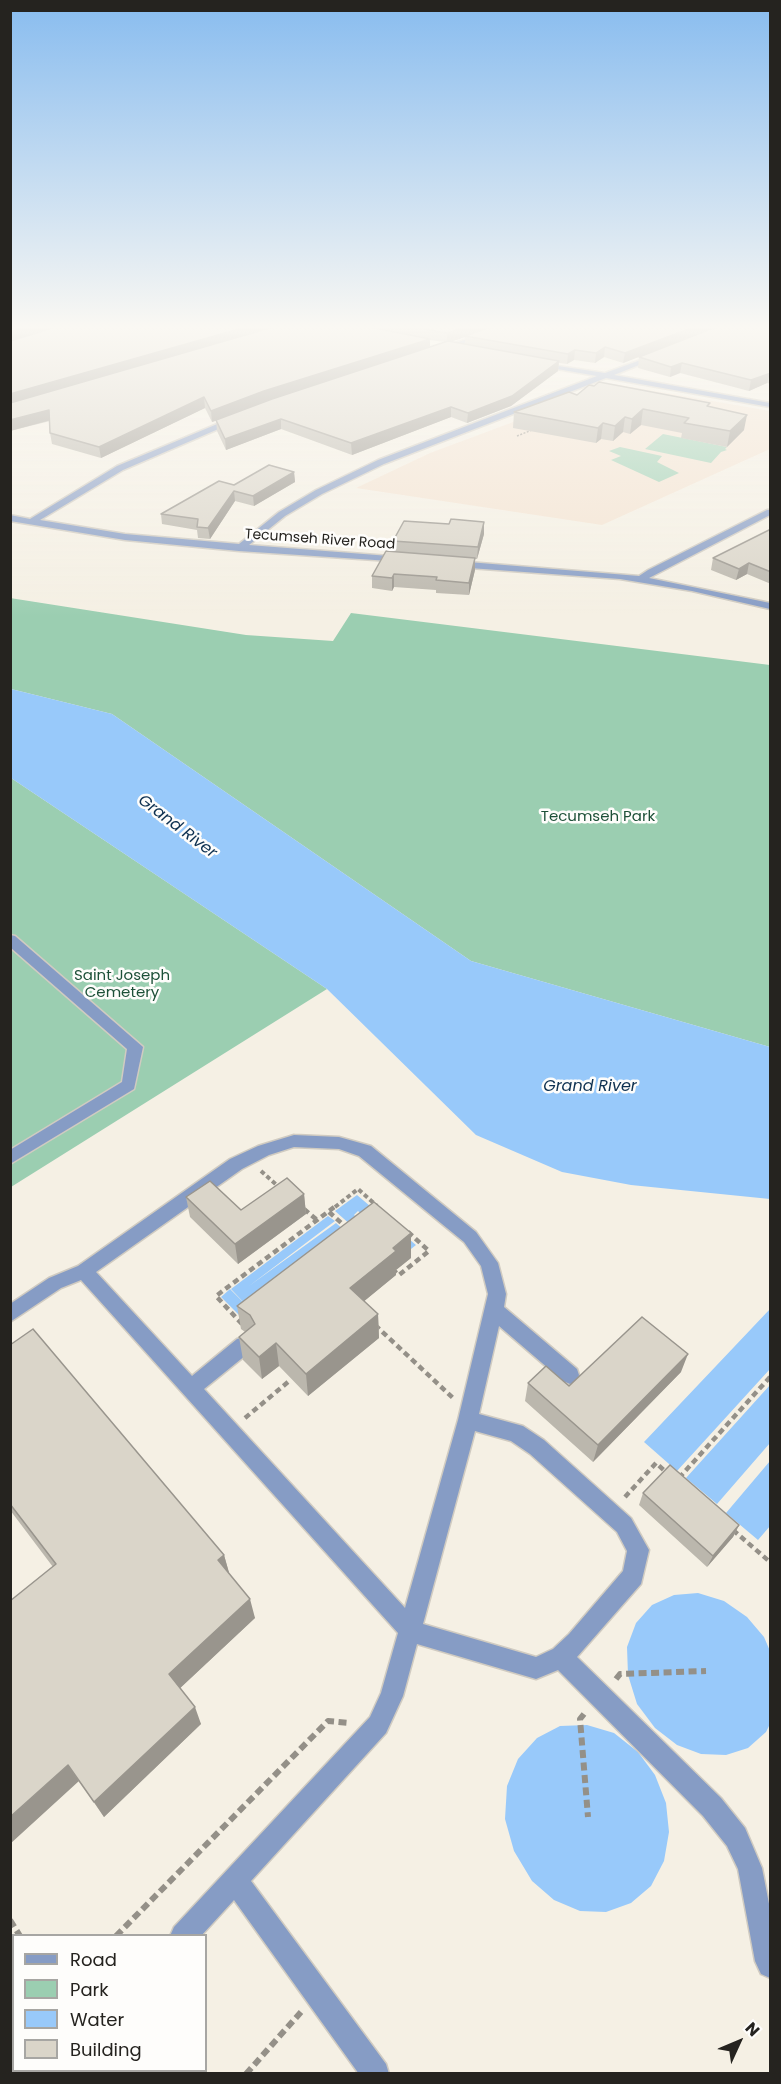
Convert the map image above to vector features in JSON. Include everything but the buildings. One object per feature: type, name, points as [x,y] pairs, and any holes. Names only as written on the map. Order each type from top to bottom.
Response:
[{"type":"street","points":[[31,522],[120,468],[225,422]]},
{"type":"street","points":[[238,548],[282,514],[319,492],[371,467],[487,422]]},
{"type":"street","points":[[642,579],[651,572],[771,512]]},
{"type":"street","name":"Tecumseh River Road","points":[[10,518],[125,537],[417,561]]},
{"type":"street","points":[[451,564],[568,571],[642,579],[771,606]]},
{"type":"street","points":[[10,939],[135,1047],[129,1085],[10,1158]]},
{"type":"street","points":[[10,1314],[56,1282],[84,1270],[247,1159],[264,1150],[294,1141],[339,1143],[365,1151],[470,1238],[489,1263],[497,1294],[494,1310],[469,1417],[392,1696],[378,1725],[184,1934]]},
{"type":"street","points":[[84,1270],[411,1631],[536,1668],[561,1657],[577,1642],[633,1576],[638,1550],[624,1525],[537,1447],[516,1433],[469,1417]]},
{"type":"street","points":[[494,1310],[570,1375]]},
{"type":"street","points":[[191,1388],[244,1345]]},
{"type":"street","points":[[561,1657],[712,1807],[736,1837],[750,1868],[768,1961],[771,1965]]},
{"type":"street","points":[[235,1880],[376,2073]]},
{"type":"path","points":[[517,436],[536,428]]},
{"type":"path","points":[[247,1159],[282,1190]]},
{"type":"path","points":[[244,1345],[232,1334],[243,1325],[216,1296],[358,1189],[385,1212]]},
{"type":"path","points":[[299,1205],[317,1220]]},
{"type":"path","points":[[328,1212],[355,1235]]},
{"type":"path","points":[[390,1267],[399,1275],[429,1251],[402,1228]]},
{"type":"path","points":[[370,1320],[469,1417]]},
{"type":"path","points":[[676,1480],[771,1377]]},
{"type":"path","points":[[229,1430],[288,1382]]},
{"type":"path","points":[[610,1513],[656,1464],[685,1488]]},
{"type":"path","points":[[728,1525],[771,1562]]},
{"type":"path","points":[[620,1674],[706,1671]]},
{"type":"path","points":[[580,1719],[588,1817]]},
{"type":"path","points":[[117,1934],[328,1721],[378,1725]]},
{"type":"path","points":[[10,1920],[19,1934]]},
{"type":"path","points":[[246,2073],[318,1993]]},
{"type":"shaded area","points":[[512,422],[770,422],[770,449],[602,525],[356,488],[430,453]]},
{"type":"green space","points":[[663,434],[727,447],[725,449],[727,450],[721,452],[711,463],[645,449]]},
{"type":"green space","points":[[620,447],[662,456],[657,462],[679,473],[659,482],[611,460],[621,456],[609,451]]},
{"type":"green space","name":"Tecumseh Park","points":[[10,598],[246,635],[333,641],[351,613],[770,665],[770,1047],[471,961],[112,714],[11,689]]},
{"type":"green space","name":"Saint Joseph Cemetery","points":[[11,778],[327,989],[11,1187]]},
{"type":"water","name":"Grand River","points":[[11,689],[112,714],[471,961],[770,1047],[770,1199],[631,1185],[562,1172],[476,1135],[327,989],[11,778]]},
{"type":"water","points":[[357,1195],[416,1245],[406,1253],[358,1211],[354,1215],[369,1228],[361,1234],[335,1211]]},
{"type":"water","points":[[328,1216],[335,1221],[249,1286],[336,1223],[355,1240],[247,1323],[221,1297],[230,1289],[248,1307],[231,1289]]},
{"type":"water","points":[[770,1309],[770,1369],[677,1471],[644,1442]]},
{"type":"water","points":[[770,1385],[770,1443],[717,1504],[686,1478]]},
{"type":"water","points":[[770,1461],[770,1526],[758,1540],[726,1513]]},
{"type":"water","points":[[698,1593],[724,1601],[747,1617],[764,1637],[770,1651],[770,1724],[766,1732],[748,1748],[726,1755],[701,1754],[677,1745],[655,1728],[637,1704],[628,1675],[627,1647],[636,1623],[652,1605],[674,1595]]},
{"type":"water","points":[[587,1725],[614,1733],[638,1752],[655,1775],[666,1803],[669,1832],[664,1861],[651,1886],[631,1903],[606,1912],[580,1911],[554,1900],[532,1881],[514,1851],[505,1819],[507,1786],[518,1759],[537,1738],[560,1726]]}]
